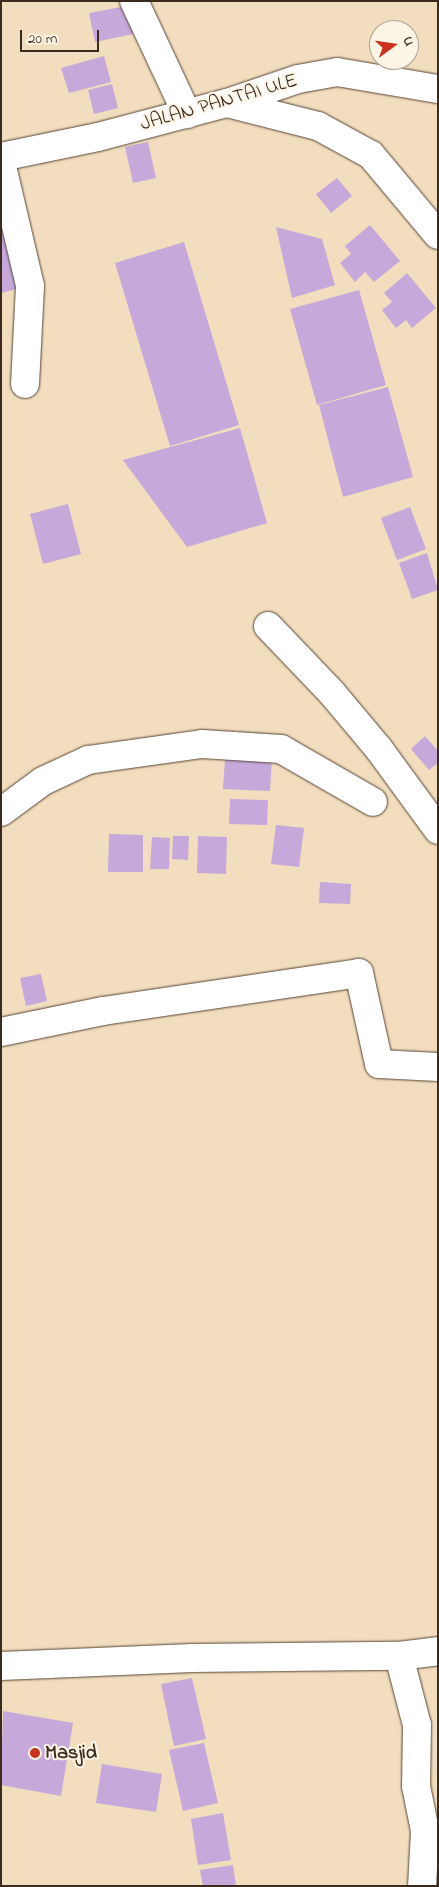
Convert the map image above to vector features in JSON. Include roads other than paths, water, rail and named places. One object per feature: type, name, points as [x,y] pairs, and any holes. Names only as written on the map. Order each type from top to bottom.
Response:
[{"type":"street","points":[[134,1],[187,114]]},
{"type":"street","name":"JALAN PANTAI ULE","points":[[1,157],[62,146],[187,114],[227,103],[298,78],[337,72],[438,89]]},
{"type":"street","points":[[227,103],[318,126],[371,154],[438,235]]},
{"type":"street","points":[[1,162],[30,286],[25,384]]},
{"type":"street","points":[[268,626],[332,693],[379,749],[438,830]]},
{"type":"street","points":[[1,812],[43,782],[88,760],[202,744],[281,748],[373,802]]},
{"type":"street","points":[[1,1032],[103,1011],[359,973],[379,1064],[438,1066]]},
{"type":"street","points":[[1,1666],[192,1658],[399,1656],[438,1650]]},
{"type":"street","points":[[399,1656],[417,1725],[416,1786],[431,1831],[422,1886]]},
{"type":"place","name":"Masjid","points":[[35,1753]]}]
